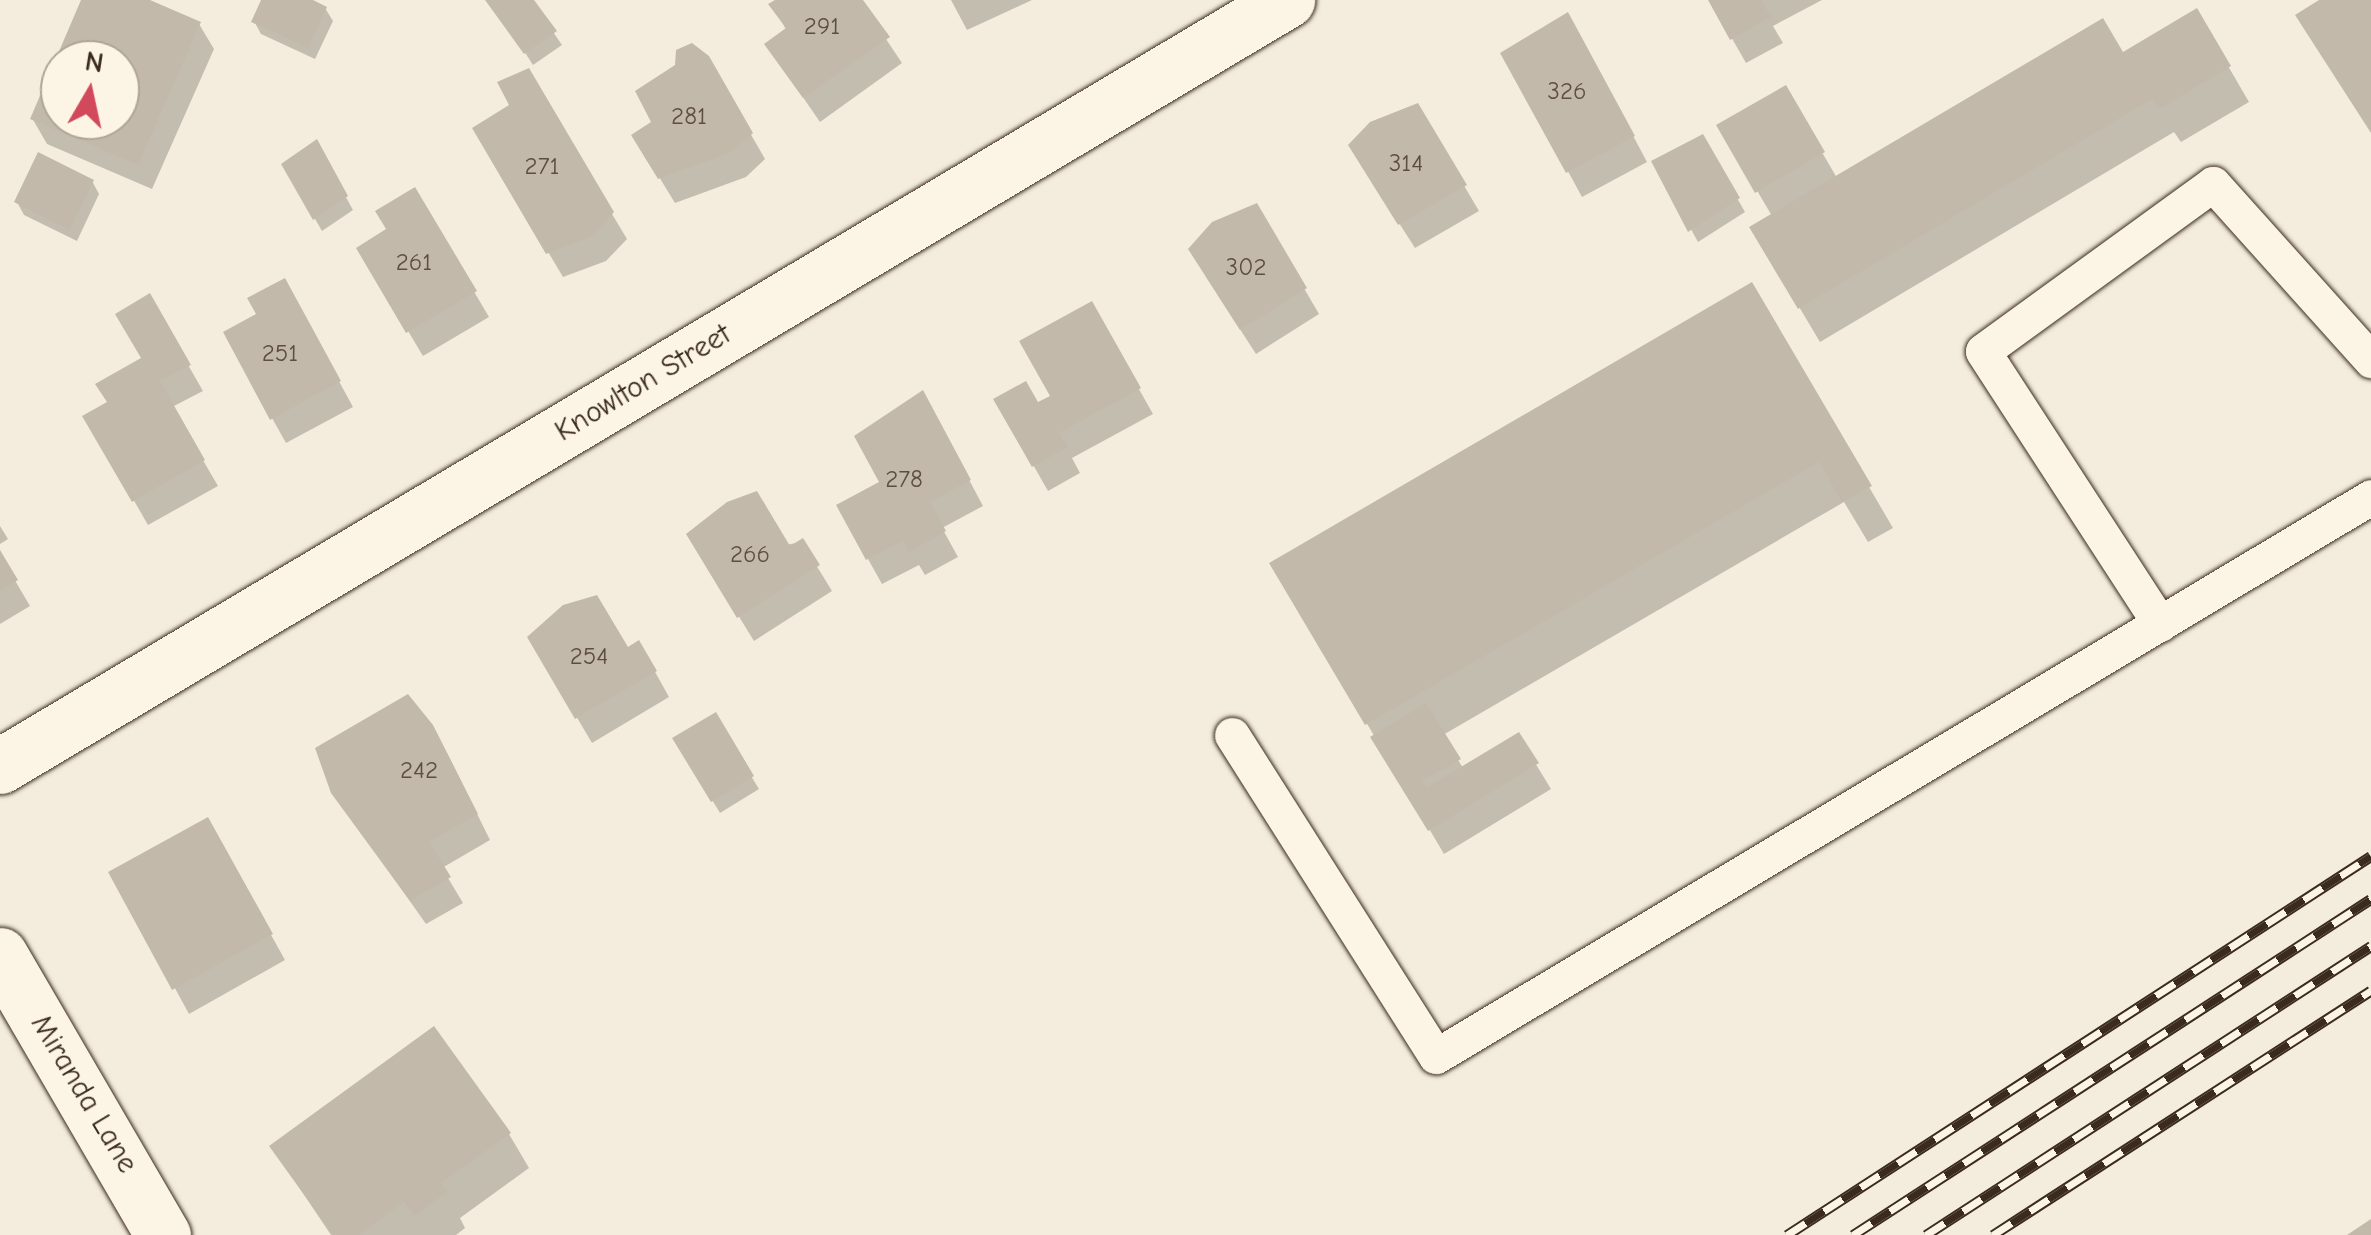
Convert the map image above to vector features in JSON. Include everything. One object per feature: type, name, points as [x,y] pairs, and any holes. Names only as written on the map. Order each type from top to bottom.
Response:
[{"type":"street","name":"Knowlton Street","points":[[0,766],[1287,0]]},
{"type":"street","name":"Miranda Lane","points":[[0,955],[163,1235]]},
{"type":"lane","points":[[2160,624],[1983,351],[2213,184],[2371,360]]},
{"type":"lane","points":[[1232,735],[1436,1056],[2371,497]]},
{"type":"building","points":[[81,0],[150,0],[201,22],[138,165],[79,140],[140,140],[140,40],[64,40]]},
{"type":"building","points":[[261,0],[313,0],[327,7],[308,48],[251,22]]},
{"type":"building","points":[[485,0],[534,0],[557,31],[524,54]]},
{"type":"building","points":[[775,0],[863,0],[890,37],[803,98],[764,44],[786,28],[768,4]]},
{"type":"building","points":[[1708,0],[1761,0],[1771,17],[1730,40]]},
{"type":"building","points":[[2319,0],[2371,0],[2371,133],[2295,15]]},
{"type":"building","points":[[2197,8],[2231,66],[2159,109],[2152,99],[1798,309],[1749,227],[2103,18],[2123,52]]},
{"type":"building","points":[[1568,12],[1635,136],[1566,173],[1500,53]]},
{"type":"building","points":[[692,43],[709,56],[753,133],[732,152],[658,179],[631,135],[651,122],[635,91],[675,65],[676,50]]},
{"type":"building","points":[[529,68],[614,212],[592,236],[546,254],[472,128],[509,105],[497,82]]},
{"type":"building","points":[[1786,85],[1825,152],[1755,193],[1716,125]]},
{"type":"building","points":[[40,96],[40,123],[30,119]]},
{"type":"building","points":[[1418,103],[1467,185],[1398,225],[1348,145],[1370,122]]},
{"type":"building","points":[[1703,134],[1740,198],[1688,232],[1651,161]]},
{"type":"building","points":[[317,139],[348,196],[313,220],[281,164]]},
{"type":"building","points":[[38,152],[94,180],[70,230],[14,202]]},
{"type":"building","points":[[415,187],[477,291],[406,333],[356,248],[386,229],[375,211]]},
{"type":"building","points":[[1257,203],[1307,288],[1240,330],[1188,249],[1212,222]]},
{"type":"building","points":[[285,278],[341,381],[270,420],[223,332],[256,314],[247,298]]},
{"type":"building","points":[[1752,282],[1872,486],[1842,502],[1819,462],[1365,725],[1269,563]]},
{"type":"building","points":[[150,293],[191,365],[160,381],[205,460],[132,502],[82,416],[107,402],[95,384],[141,358],[115,314]]},
{"type":"building","points":[[1092,301],[1141,388],[1059,433],[1068,447],[1032,467],[993,399],[1026,381],[1038,402],[1050,396],[1019,341]]},
{"type":"building","points":[[923,390],[971,480],[930,502],[946,531],[909,552],[903,541],[866,560],[836,505],[879,482],[854,436]]},
{"type":"building","points":[[757,491],[790,546],[803,538],[820,565],[737,618],[686,534],[727,502]]},
{"type":"building","points":[[0,550],[18,580],[0,591]]},
{"type":"building","points":[[597,595],[628,647],[639,640],[657,671],[575,719],[527,637],[563,605]]},
{"type":"building","points":[[408,694],[433,725],[478,814],[429,842],[451,877],[410,901],[331,793],[315,748]]},
{"type":"building","points":[[1426,703],[1461,759],[1422,781],[1426,788],[1519,732],[1539,763],[1428,831],[1370,737]]},
{"type":"building","points":[[716,712],[754,776],[711,802],[672,738]]},
{"type":"building","points":[[208,817],[273,934],[172,990],[108,872]]},
{"type":"building","points":[[434,1026],[511,1133],[441,1183],[448,1192],[414,1216],[404,1202],[359,1235],[333,1235],[269,1146]]},
{"type":"building","points":[[2371,1219],[2371,1235],[2347,1235]]},
{"type":"railway","points":[[1787,1235],[2371,856]]},
{"type":"railway","points":[[1853,1235],[2371,899]]},
{"type":"railway","points":[[1926,1235],[2371,946]]},
{"type":"railway","points":[[1993,1235],[2371,990]]}]
